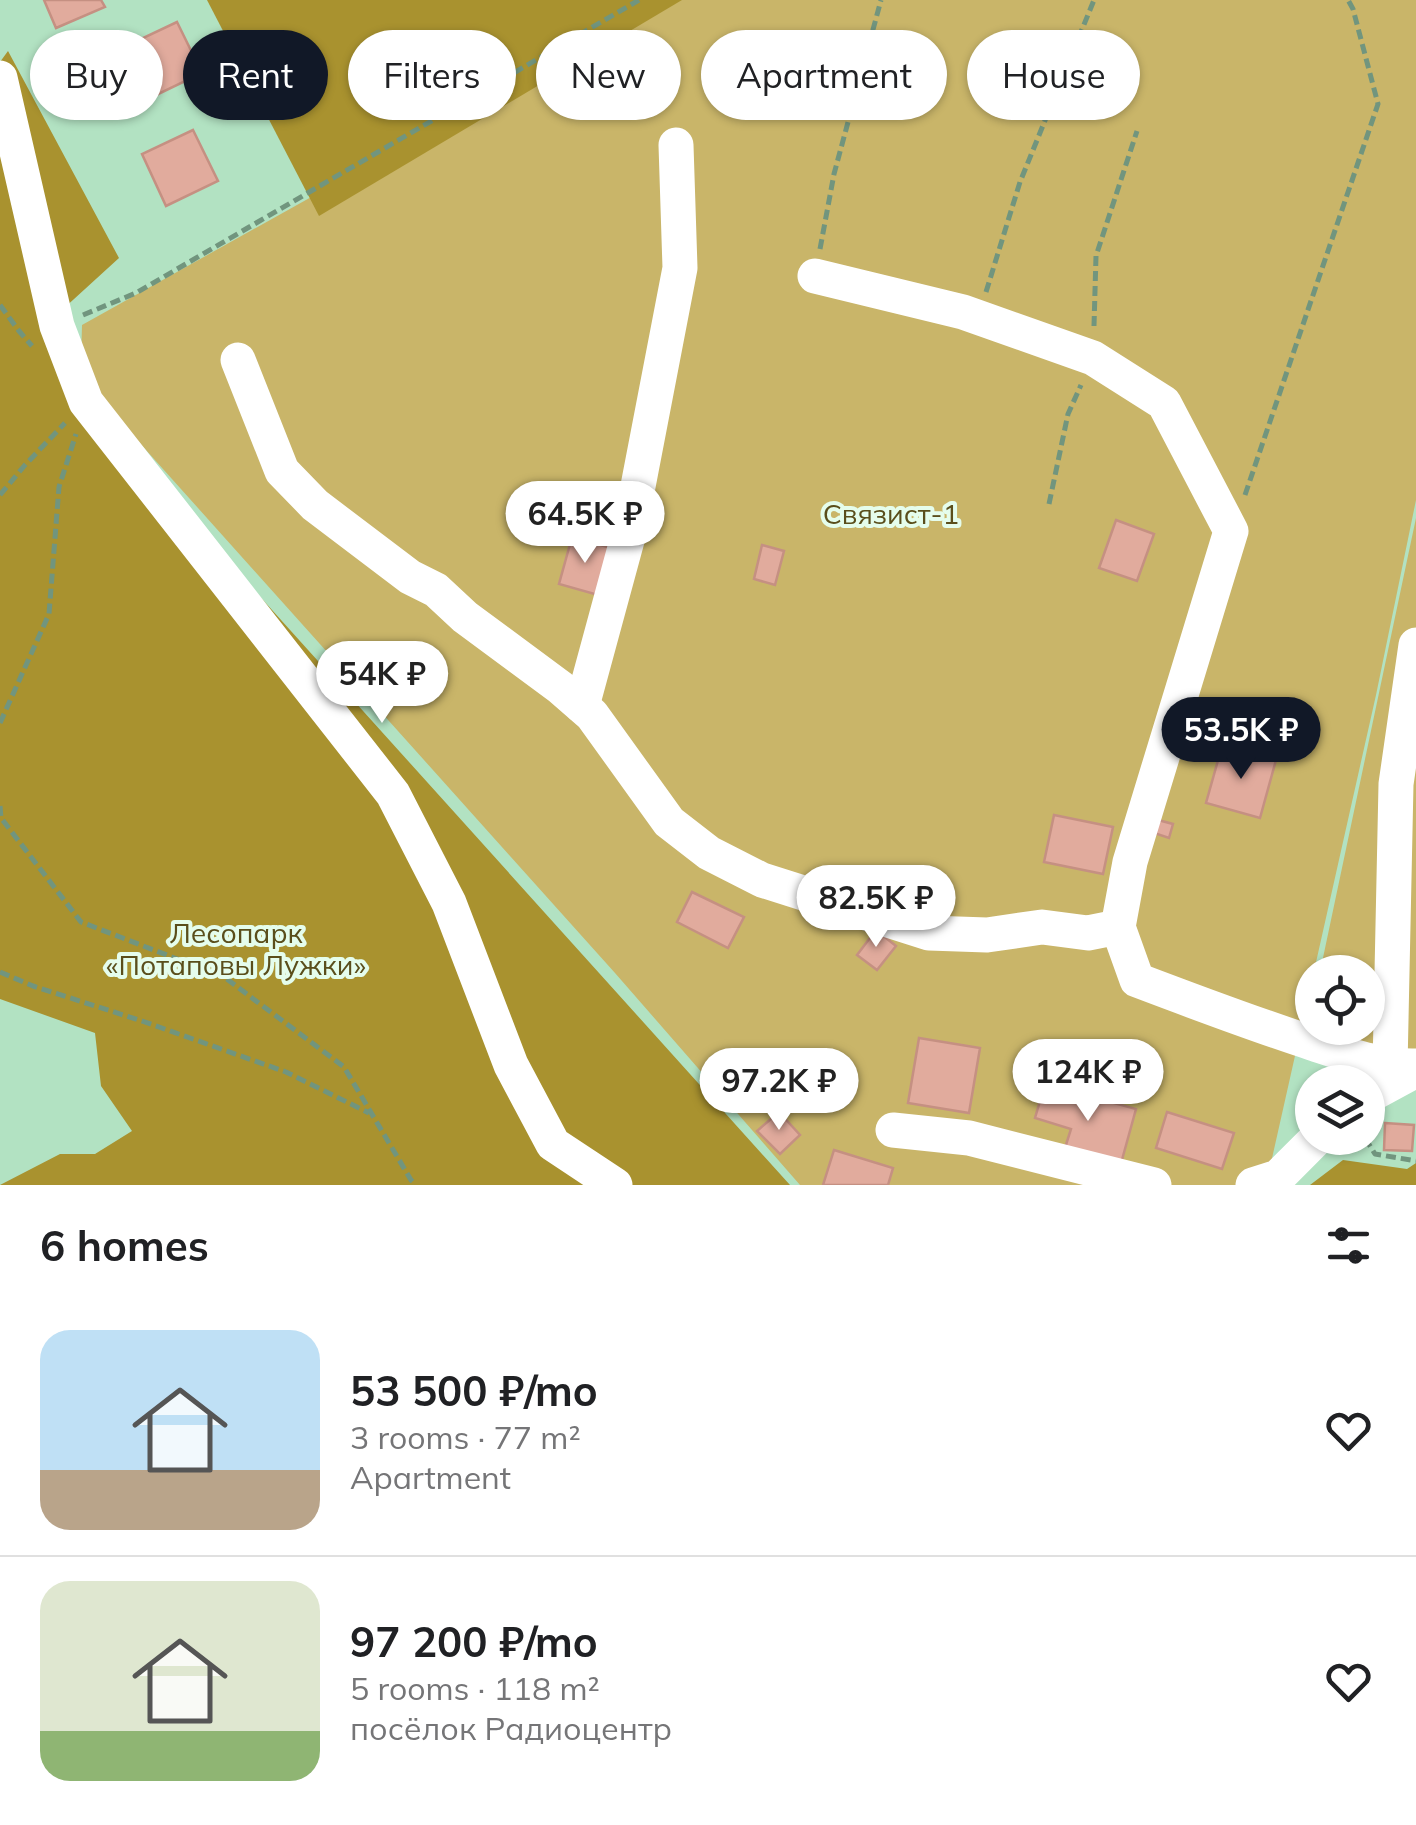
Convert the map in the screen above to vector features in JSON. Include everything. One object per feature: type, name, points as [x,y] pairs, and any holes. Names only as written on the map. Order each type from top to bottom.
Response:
[{"type":"street","points":[[0,78],[44,336],[86,402],[393,794],[449,903],[511,1065],[553,1144],[615,1185]]},
{"type":"street","points":[[582,706],[629,533],[680,268],[676,145]]},
{"type":"street","points":[[815,276],[963,312],[1094,358],[1164,403],[1231,531],[1130,862],[1118,927],[1138,980],[1244,1020],[1407,1068]]},
{"type":"street","points":[[238,360],[282,471],[315,505],[410,578],[436,590],[465,617],[562,688],[592,715],[669,822],[709,853],[762,880],[929,933],[987,935],[1042,927],[1088,933],[1118,927]]},
{"type":"street","points":[[1407,1068],[1396,784],[1416,645]]},
{"type":"street","points":[[1385,1084],[1407,1068]]},
{"type":"street","points":[[893,1130],[970,1138],[1154,1185]]},
{"type":"street","points":[[1253,1185],[1278,1177],[1300,1155]]},
{"type":"path","points":[[0,306],[18,332],[44,336],[136,293],[639,0]]},
{"type":"path","points":[[815,276],[834,174],[881,0]]},
{"type":"path","points":[[978,319],[1020,182],[1094,0]]},
{"type":"path","points":[[1231,531],[1256,468],[1378,104],[1348,0]]},
{"type":"path","points":[[1050,504],[1068,414],[1094,358],[1096,256],[1137,130]]},
{"type":"path","points":[[0,495],[86,402]]},
{"type":"path","points":[[0,722],[50,614],[59,488],[86,402]]},
{"type":"path","points":[[0,806],[1,818],[81,922],[224,977],[344,1067],[416,1185]]},
{"type":"path","points":[[0,972],[286,1072],[372,1114]]},
{"type":"path","points":[[1380,1155],[1416,1161]]},
{"type":"green space","points":[[207,0],[682,0],[632,30],[536,30],[536,87],[516,99],[516,30],[348,30],[348,120],[480,120],[319,216],[269,120],[328,120],[328,30],[223,30]]},
{"type":"green space","name":"Связист-1","points":[[664,0],[1416,0],[1416,500],[1318,955],[1295,955],[1297,1045],[1266,1185],[800,1185],[111,411],[81,362],[82,325],[449,120],[516,120],[516,83],[536,71],[536,120],[681,120],[681,30],[610,30]]},
{"type":"green space","name":"Лесопарк «Потаповы Лужки»","points":[[8,51],[30,92],[30,120],[45,120],[119,258],[51,320],[110,430],[790,1185],[0,1185],[60,1154],[95,1154],[132,1131],[101,1086],[95,1033],[0,999],[0,62]]},
{"type":"green space","points":[[1416,518],[1416,1057],[1366,1045],[1385,1045],[1385,955],[1324,955]]},
{"type":"green space","points":[[1343,1160],[1407,1169],[1416,1163],[1416,1185],[1310,1185]]},
{"type":"building","points":[[44,0],[101,0],[105,7],[56,28]]},
{"type":"building","points":[[177,22],[183,34],[183,82],[163,92],[163,30]]},
{"type":"building","points":[[193,130],[218,181],[166,206],[142,154]]},
{"type":"building","points":[[1116,520],[1154,534],[1137,581],[1099,568]]},
{"type":"building","points":[[572,537],[611,548],[598,595],[559,584]]},
{"type":"building","points":[[762,545],[784,551],[775,585],[754,579]]},
{"type":"building","points":[[1222,746],[1276,760],[1260,818],[1206,803]]},
{"type":"building","points":[[1054,815],[1113,827],[1103,874],[1044,862]]},
{"type":"building","points":[[1158,820],[1173,824],[1169,838],[1154,833]]},
{"type":"building","points":[[692,892],[744,917],[728,948],[677,922]]},
{"type":"building","points":[[876,930],[896,946],[877,970],[857,955]]},
{"type":"building","points":[[919,1038],[980,1048],[969,1113],[908,1103]]},
{"type":"building","points":[[1045,1084],[1136,1109],[1120,1167],[1064,1151],[1071,1129],[1035,1118]]},
{"type":"building","points":[[779,1112],[800,1135],[780,1154],[757,1131]]},
{"type":"building","points":[[1167,1112],[1234,1133],[1222,1169],[1156,1148]]},
{"type":"building","points":[[1385,1123],[1414,1125],[1412,1151],[1385,1150]]},
{"type":"building","points":[[834,1150],[893,1168],[888,1185],[823,1185]]}]
